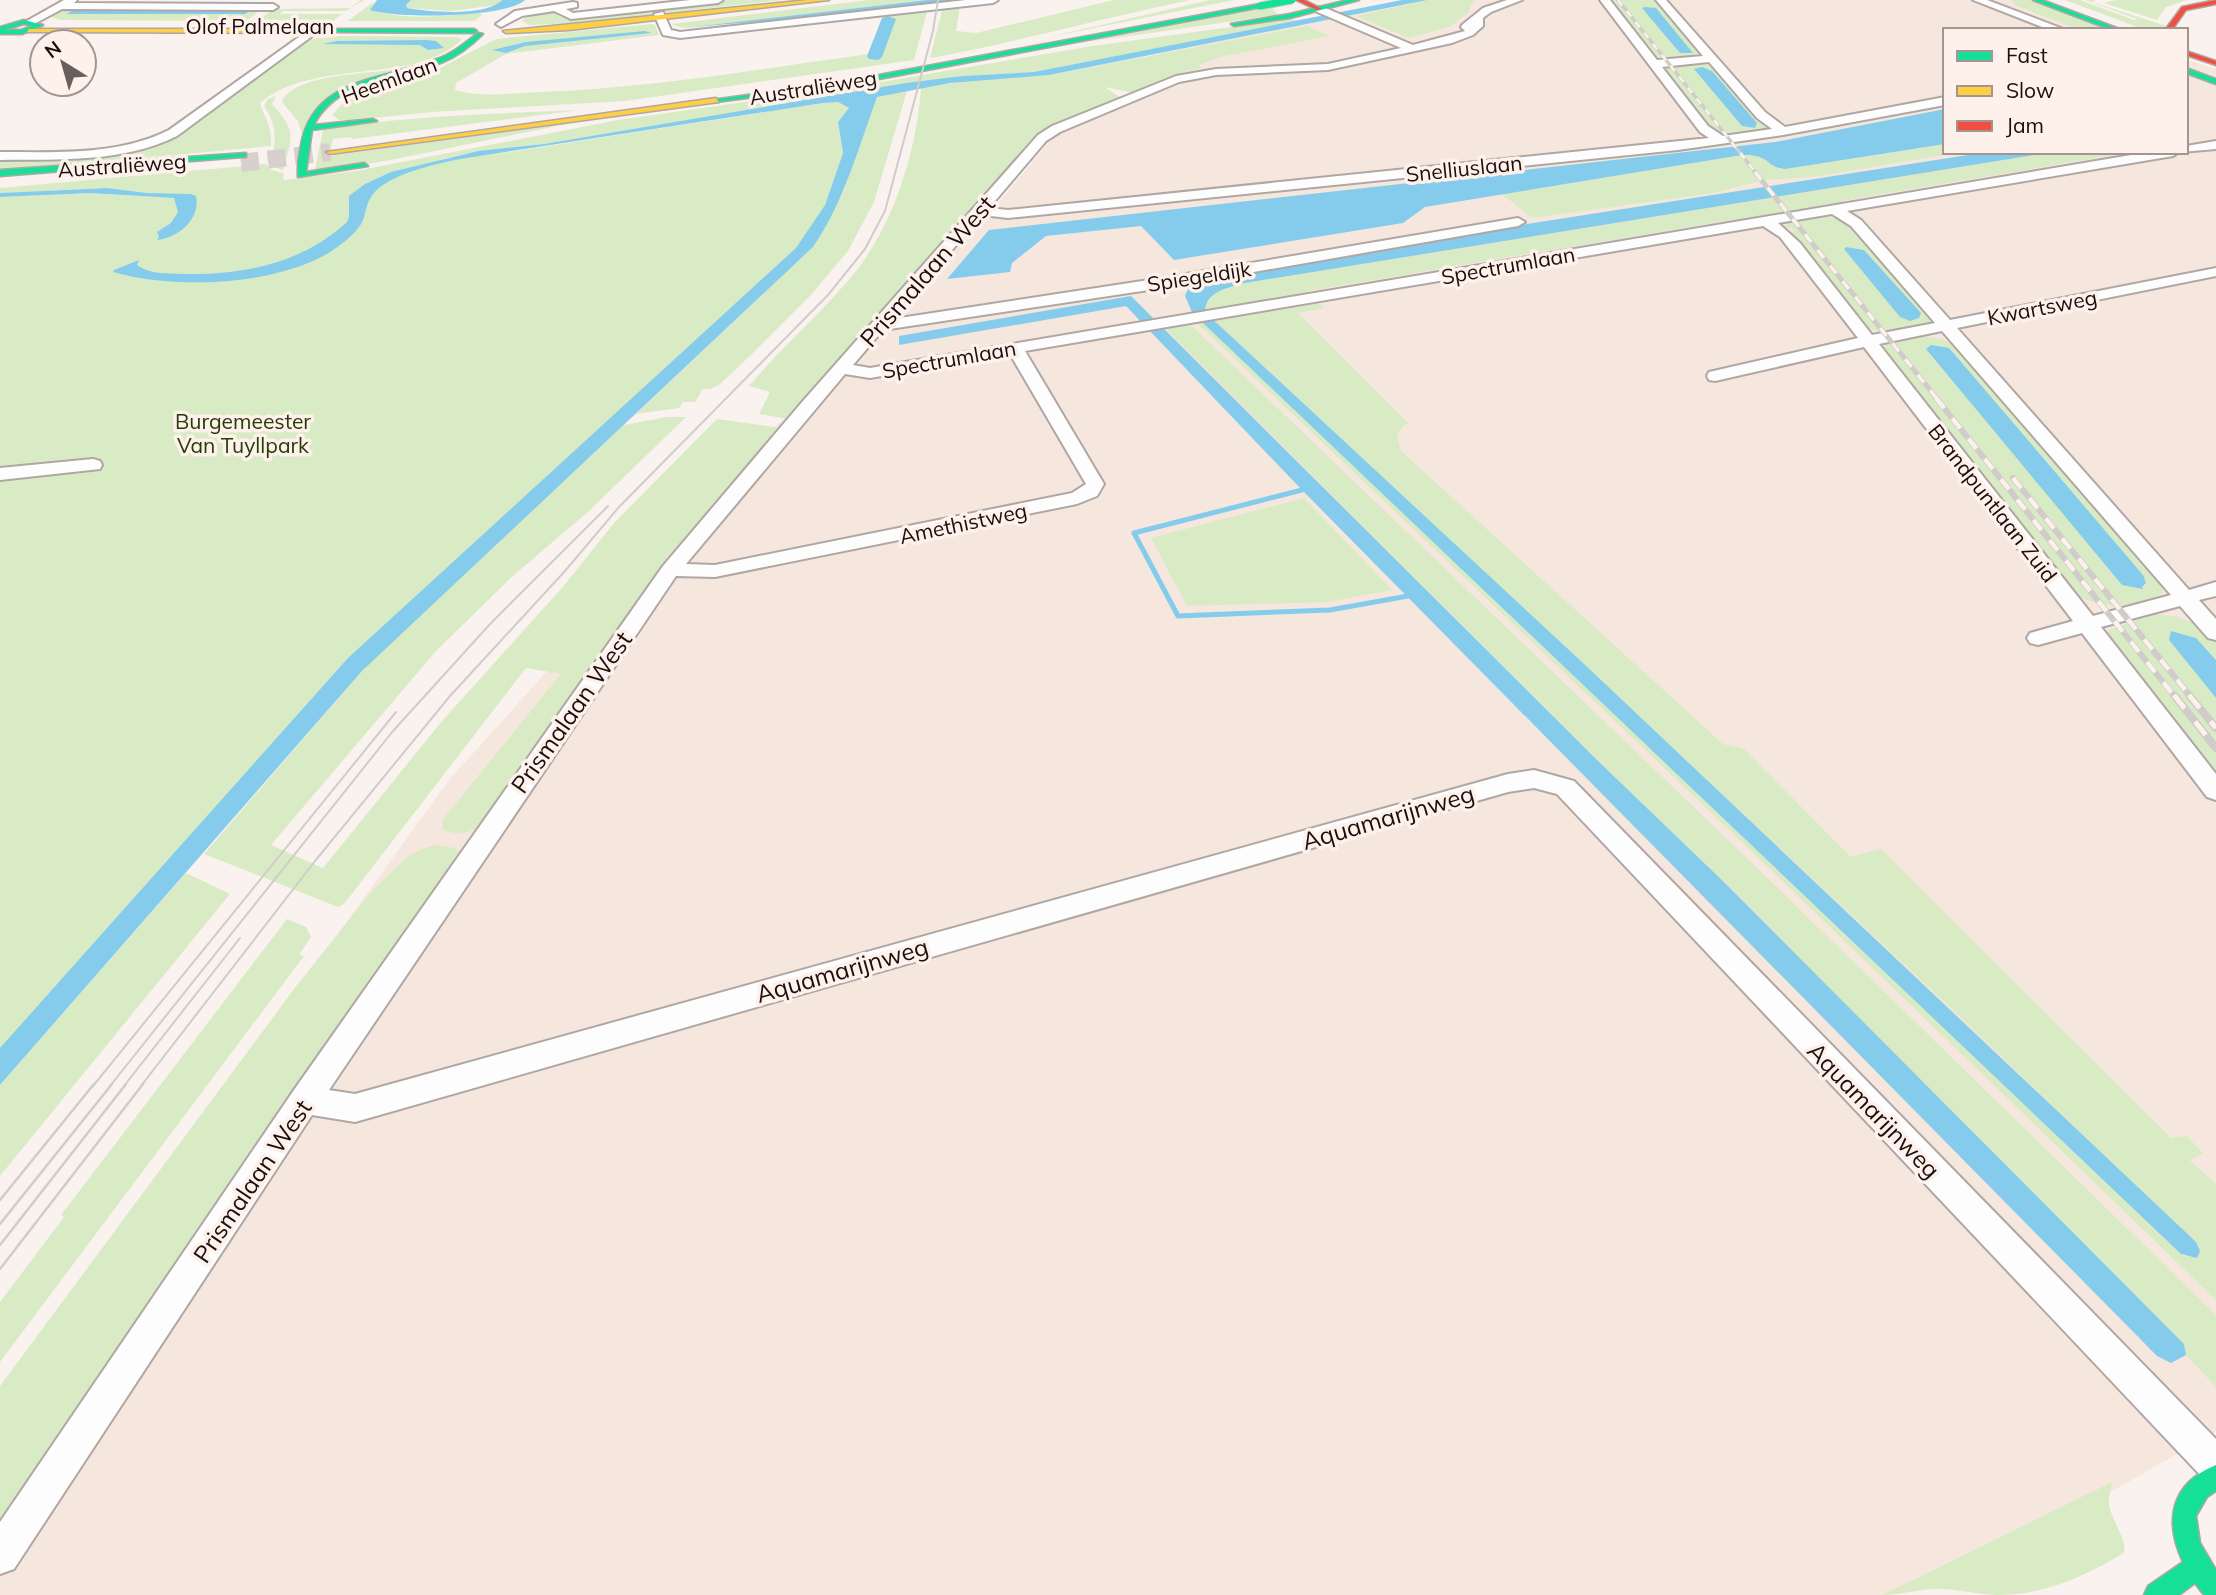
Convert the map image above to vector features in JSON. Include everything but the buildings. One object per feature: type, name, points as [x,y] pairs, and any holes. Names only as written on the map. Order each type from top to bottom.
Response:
[{"type":"main road","name":"Olof Palmelaan","points":[[660,16],[789,0]]},
{"type":"main road","name":"Olof Palmelaan","points":[[33,26],[374,31],[494,28],[826,0]]},
{"type":"main road","points":[[1003,56],[1314,12],[1356,0]]},
{"type":"main road","points":[[2036,0],[2113,28]]},
{"type":"main road","points":[[2057,0],[2133,28]]},
{"type":"main road","name":"Australiëweg","points":[[331,148],[636,109],[770,95],[1003,56],[1260,2]]},
{"type":"main road","name":"Australiëweg","points":[[636,109],[978,54],[1260,2],[1314,12]]},
{"type":"main road","points":[[2169,28],[2184,8],[2216,2]]},
{"type":"main road","points":[[978,54],[1078,26],[1164,7]]},
{"type":"main road","name":"Olof Palmelaan","points":[[33,26],[494,28]]},
{"type":"main road","points":[[2,30],[33,26]]},
{"type":"main road","name":"Heemlaan","points":[[377,164],[305,175],[315,127],[352,94],[447,64],[477,48],[494,28]]},
{"type":"main road","points":[[2188,48],[2216,57]]},
{"type":"main road","points":[[2188,54],[2216,63]]},
{"type":"main road","points":[[2190,73],[2216,82]]},
{"type":"main road","points":[[517,110],[636,109]]},
{"type":"main road","points":[[403,158],[636,109]]},
{"type":"main road","points":[[315,127],[395,119]]},
{"type":"main road","name":"Australiëweg","points":[[0,173],[242,159],[0,182]]},
{"type":"main road","points":[[2216,1477],[2194,1490],[2185,1503],[2183,1518],[2187,1544],[2198,1567],[2216,1591]]},
{"type":"main road","points":[[2157,1595],[2198,1567]]},
{"type":"street","points":[[33,26],[72,0]]},
{"type":"street","points":[[243,26],[283,0]]},
{"type":"street","points":[[494,28],[531,11],[574,5],[579,0]]},
{"type":"street","points":[[556,8],[572,16],[719,0]]},
{"type":"street","points":[[660,16],[667,33],[680,36],[993,0]]},
{"type":"street","name":"Prismalaan West","points":[[0,1555],[305,1100],[670,570],[1042,138],[1056,129],[1176,79],[1216,72],[1328,67],[1382,51],[1409,48],[1454,34],[1479,19],[1487,10],[1517,0]]},
{"type":"street","points":[[1605,0],[1704,129],[1721,141]]},
{"type":"street","points":[[1661,0],[1761,115],[1783,131]]},
{"type":"street","points":[[1978,0],[1996,2],[2063,28]]},
{"type":"street","points":[[2209,0],[2216,2]]},
{"type":"street","points":[[1996,2],[2056,28]]},
{"type":"street","points":[[61,6],[273,7]]},
{"type":"street","points":[[1314,12],[1409,48]]},
{"type":"street","name":"Olof Palmelaan","points":[[168,30],[166,34],[357,34],[374,31]]},
{"type":"street","name":"Olof Palmelaan","points":[[0,156],[111,151],[151,145],[173,133],[310,34]]},
{"type":"street","points":[[1655,64],[1712,58]]},
{"type":"street","name":"Snelliuslaan","points":[[981,211],[1008,214],[1721,141],[1943,101]]},
{"type":"street","points":[[2188,150],[2216,145]]},
{"type":"street","name":"Spectrumlaan","points":[[842,368],[870,373],[2161,154]]},
{"type":"street","points":[[1835,209],[1856,223],[2216,634]]},
{"type":"street","name":"Brandpuntlaan Zuid","points":[[1766,221],[1781,231],[1795,246],[2216,790]]},
{"type":"street","name":"Spiegeldijk","points":[[878,326],[1170,294],[1518,222]]},
{"type":"street","name":"Kwartsweg","points":[[1715,376],[1868,341],[2216,272]]},
{"type":"street","points":[[1170,294],[1189,319]]},
{"type":"street","name":"Amethistweg","points":[[670,570],[715,571],[1007,514],[1077,498],[1090,492],[1095,484],[1016,348]]},
{"type":"street","points":[[0,474],[93,465]]},
{"type":"street","points":[[2038,638],[2216,589]]},
{"type":"street","name":"Aquamarijnweg","points":[[305,1100],[355,1108],[1508,783],[1534,779],[1565,788],[2216,1465]]},
{"type":"shaded area","points":[[1415,0],[2018,0],[2098,28],[1943,28],[1943,154],[2188,154],[2188,60],[2216,69],[2216,1432],[2072,1514],[1887,1595],[0,1595],[0,1402],[449,780],[703,498],[978,227],[1055,135],[1178,85],[1130,60]]},
{"type":"green space","points":[[364,0],[346,11],[283,11],[280,14],[342,14],[333,21],[257,20],[275,9],[350,8]]},
{"type":"green space","points":[[411,0],[502,0],[497,5],[450,11],[407,8],[406,5]]},
{"type":"green space","points":[[729,0],[783,0],[573,23],[529,25],[521,20],[532,16],[530,14],[551,11],[562,18]]},
{"type":"green space","points":[[869,0],[927,0],[683,28],[671,24]]},
{"type":"green space","points":[[1114,0],[1190,0],[930,58],[943,7],[960,6],[956,31],[976,33]]},
{"type":"green space","points":[[1210,0],[1234,0],[1044,38]]},
{"type":"green space","points":[[1427,0],[1475,0],[1470,5],[1470,11],[1451,26],[1409,38],[1356,16]]},
{"type":"green space","points":[[1608,0],[1657,0],[1702,55],[1678,59],[1653,56]]},
{"type":"green space","points":[[2012,0],[2031,0],[2105,28],[2075,28],[2015,5]]},
{"type":"green space","points":[[2065,0],[2080,0],[2137,19],[2085,0],[2096,0],[2092,2],[2166,26],[2140,28]]},
{"type":"green space","points":[[2116,0],[2187,0],[2166,7],[2157,20],[2104,3]]},
{"type":"green space","points":[[374,2],[371,10],[395,15],[439,16],[479,12],[482,15],[474,21],[347,21]]},
{"type":"green space","points":[[67,8],[262,9],[246,21],[61,20],[51,17]]},
{"type":"green space","points":[[928,8],[914,60],[625,101],[432,112],[353,120],[339,120],[332,115],[342,104],[359,94],[440,68],[496,39],[652,24],[659,35],[506,54],[456,83],[455,90],[508,94],[581,90],[705,77],[869,54],[867,56],[877,60],[888,17],[882,15]]},
{"type":"green space","points":[[1272,8],[1278,15],[1087,42],[1248,11]]},
{"type":"green space","name":"Burgemeester Van Tuyllpark","points":[[1289,19],[1299,21],[1034,72],[962,76],[544,144],[478,151],[434,161],[510,152],[823,103],[838,102],[849,108],[838,122],[843,153],[825,205],[795,253],[352,663],[0,1083],[0,197],[90,193],[174,198],[192,195],[107,188],[0,193],[0,188],[266,164],[270,169],[284,174],[283,180],[356,171],[618,120],[864,85],[1086,47]]},
{"type":"green space","points":[[1307,26],[1330,36],[1220,57],[1199,65],[1202,68],[1171,75],[1133,93],[1105,87],[1121,98],[1040,134],[789,419],[759,414],[770,392],[749,386],[852,276],[880,234],[908,163],[921,88],[970,80],[1049,75]]},
{"type":"green space","points":[[339,36],[462,39],[442,53],[418,62],[308,80],[282,89],[260,103],[269,128],[271,146],[0,171],[0,158],[135,150],[155,146],[169,140],[294,49],[311,39]]},
{"type":"green space","points":[[463,47],[349,88],[302,135],[298,121],[282,102],[301,85],[316,80],[394,69]]},
{"type":"green space","points":[[1693,62],[1715,67],[1766,126],[1766,130],[1736,135],[1708,127],[1663,69]]},
{"type":"green space","points":[[907,91],[874,202],[848,251],[811,295],[719,385],[703,389],[695,402],[683,402],[679,408],[636,414],[813,247],[844,190],[876,97]]},
{"type":"green space","points":[[276,96],[272,104],[286,122],[291,135],[283,171],[271,164],[275,134],[272,120],[264,106],[268,99]]},
{"type":"green space","points":[[580,110],[352,139],[333,139],[329,156],[576,122],[391,160],[331,170],[315,169],[323,130],[419,118]]},
{"type":"green space","points":[[1943,144],[1943,154],[1950,154],[1812,177],[1765,180],[1713,193],[1532,218],[1502,194],[1742,155],[1760,155],[1785,169]]},
{"type":"green space","points":[[2041,154],[2120,154],[1841,201],[1846,204],[1736,223],[1730,220],[1308,291],[1311,295],[1205,312],[1208,299],[1213,295],[1245,283]]},
{"type":"green space","points":[[1821,216],[1847,221],[1932,317],[1931,322],[1903,331],[1879,332],[1863,324],[1852,314],[1789,232],[1794,232],[1792,228],[1784,227],[1790,221]]},
{"type":"green space","points":[[1319,303],[1324,308],[1298,313],[1409,424],[1404,425],[1397,436],[1401,451],[1723,744],[1744,749],[1851,857],[1881,849],[2171,1138],[2187,1136],[2203,1153],[2190,1161],[2216,1184],[2216,1300],[1742,842],[1198,324],[1203,323],[2181,1254],[2186,1257],[2199,1247],[1953,1010],[1215,321]]},
{"type":"green space","points":[[1191,325],[1752,863],[2216,1315],[2216,1387],[2186,1355],[2184,1344],[1727,885],[1596,759],[1166,329]]},
{"type":"green space","points":[[1921,336],[1942,339],[1957,347],[2163,585],[2163,592],[2130,605],[2093,602],[2072,593],[1882,348],[1888,343]]},
{"type":"green space","points":[[667,417],[686,417],[589,511],[515,574],[436,651],[271,845],[323,868],[442,721],[561,589],[615,522],[717,419],[781,428],[651,579],[483,824],[474,830],[453,833],[443,829],[443,819],[561,674],[526,668],[344,904],[338,907],[204,854],[362,671],[437,598],[624,425]]},
{"type":"green space","points":[[1304,498],[1392,590],[1327,602],[1187,606],[1151,538]]},
{"type":"green space","points":[[2150,615],[2186,620],[2210,634],[2216,641],[2216,660],[2192,638],[2173,633],[2169,640],[2216,698],[2216,779],[2107,636],[2109,630]]},
{"type":"green space","points":[[435,845],[455,848],[459,852],[458,860],[0,1529],[0,1386],[297,985],[372,891],[406,858]]},
{"type":"green space","points":[[186,873],[230,894],[0,1176],[0,1085]]},
{"type":"green space","points":[[287,919],[306,927],[311,937],[299,955],[304,956],[0,1362],[0,1302],[64,1217],[61,1215]]},
{"type":"green space","points":[[2112,1482],[2109,1505],[2123,1542],[2124,1553],[2094,1570],[2031,1592],[1996,1595],[1937,1589],[1883,1595]]},
{"type":"water","points":[[377,0],[411,0],[406,5],[407,8],[457,12],[483,9],[502,0],[525,0],[496,10],[425,16],[370,10]]},
{"type":"water","points":[[927,0],[954,0],[879,11],[683,28]]},
{"type":"water","points":[[1402,0],[1427,0],[1049,75],[950,83],[877,97],[842,193],[813,247],[362,671],[0,1085],[0,1048],[348,658],[796,248],[825,205],[843,153],[838,122],[849,108],[838,102],[823,103],[473,157],[418,169],[389,181],[378,189],[370,199],[360,226],[336,248],[313,261],[258,277],[228,281],[166,281],[138,278],[113,272],[114,270],[139,260],[137,265],[148,270],[184,274],[228,272],[271,264],[311,248],[347,222],[349,196],[365,184],[391,172],[478,151],[544,144],[906,83],[962,76],[1034,72]]},
{"type":"water","points":[[1642,8],[1656,8],[1693,53],[1680,53]]},
{"type":"water","points":[[72,11],[250,11],[245,14],[66,14]]},
{"type":"water","points":[[887,16],[896,19],[882,57],[878,60],[869,59],[867,56],[882,18]]},
{"type":"water","points":[[645,31],[651,33],[525,46],[506,53],[492,50],[526,42]]},
{"type":"water","points":[[337,41],[436,41],[444,48],[428,50],[420,45],[323,44]]},
{"type":"water","points":[[1702,67],[1712,71],[1757,123],[1755,128],[1742,126],[1694,69]]},
{"type":"water","points":[[1943,109],[1943,144],[1785,169],[1758,156],[1742,155],[1425,207],[1403,223],[1174,260],[1141,226],[1046,236],[1012,263],[1010,272],[947,279],[989,230],[1775,142]]},
{"type":"water","points":[[1974,154],[2041,154],[1245,283],[1213,295],[1205,312],[1583,663],[2196,1242],[2200,1251],[2197,1258],[2181,1254],[1204,324],[1192,312],[1185,296],[1188,289],[1202,281],[1464,234]]},
{"type":"water","points":[[107,188],[147,193],[191,194],[196,196],[197,204],[186,226],[173,236],[157,240],[157,232],[171,223],[178,212],[174,198],[90,193],[0,197],[0,193]]},
{"type":"water","points":[[1844,249],[1864,250],[1921,313],[1919,318],[1910,321],[1900,317]]},
{"type":"water","points":[[1131,296],[1596,759],[1727,885],[2184,1344],[2186,1355],[2171,1363],[2157,1356],[1302,490],[1126,306],[899,345],[899,336]]},
{"type":"water","points":[[1931,345],[1949,348],[1956,356],[2143,575],[2146,583],[2143,589],[2122,585],[1926,349]]},
{"type":"water","points":[[2171,631],[2196,638],[2216,660],[2216,698],[2169,640]]},
{"type":"waterway","points":[[1302,490],[1134,533],[1178,616],[1330,610],[1408,596]]},
{"type":"tunnel","points":[[241,163],[330,152]]},
{"type":"tram line","points":[[141,1086],[315,861],[450,696],[565,571],[619,507],[828,295],[865,249],[885,211],[933,31],[938,0]]},
{"type":"tram line","points":[[110,1086],[393,731],[491,623],[608,506]]},
{"type":"tram line","points":[[93,1086],[396,712]]},
{"type":"tram line","points":[[124,1086],[240,938]]},
{"type":"tram line","points":[[0,1200],[94,1084]]},
{"type":"tram line","points":[[0,1224],[112,1084]]},
{"type":"tram line","points":[[0,1245],[126,1084]]},
{"type":"tram line","points":[[0,1269],[143,1084]]},
{"type":"railway","points":[[1618,0],[1757,174]]},
{"type":"railway","points":[[1755,172],[1938,400]]},
{"type":"railway","points":[[1936,398],[2175,697]]},
{"type":"railway","points":[[2013,478],[2191,697]]},
{"type":"railway","points":[[2174,695],[2216,748]]},
{"type":"railway","points":[[2189,695],[2216,728]]},
{"type":"traffic: fast","points":[[1260,6],[1292,0]]},
{"type":"traffic: fast","points":[[1234,24],[1290,16],[1356,0]]},
{"type":"traffic: fast","points":[[2036,0],[2113,28]]},
{"type":"traffic: fast","points":[[716,100],[847,83],[1260,6]]},
{"type":"traffic: fast","points":[[0,29],[24,22],[40,25],[22,32],[0,32]]},
{"type":"traffic: fast","points":[[334,31],[474,31]]},
{"type":"traffic: fast","points":[[301,175],[308,130],[325,104],[355,86],[440,61],[480,34]]},
{"type":"traffic: fast","points":[[2188,71],[2216,82]]},
{"type":"traffic: fast","points":[[310,128],[373,121]]},
{"type":"traffic: fast","points":[[0,173],[243,155]]},
{"type":"traffic: fast","points":[[301,175],[364,166]]},
{"type":"traffic: fast","points":[[2216,1477],[2199,1489],[2189,1502],[2184,1516],[2188,1545],[2216,1591]]},
{"type":"traffic: fast","points":[[2157,1595],[2198,1567]]},
{"type":"traffic: slow","points":[[506,31],[569,28],[826,0]]},
{"type":"traffic: slow","points":[[98,31],[334,31]]},
{"type":"traffic: slow","points":[[330,152],[716,100]]},
{"type":"traffic: jam","points":[[1299,0],[1319,9]]},
{"type":"traffic: jam","points":[[2169,28],[2184,8],[2216,2]]},
{"type":"traffic: jam","points":[[2188,54],[2216,63]]}]
